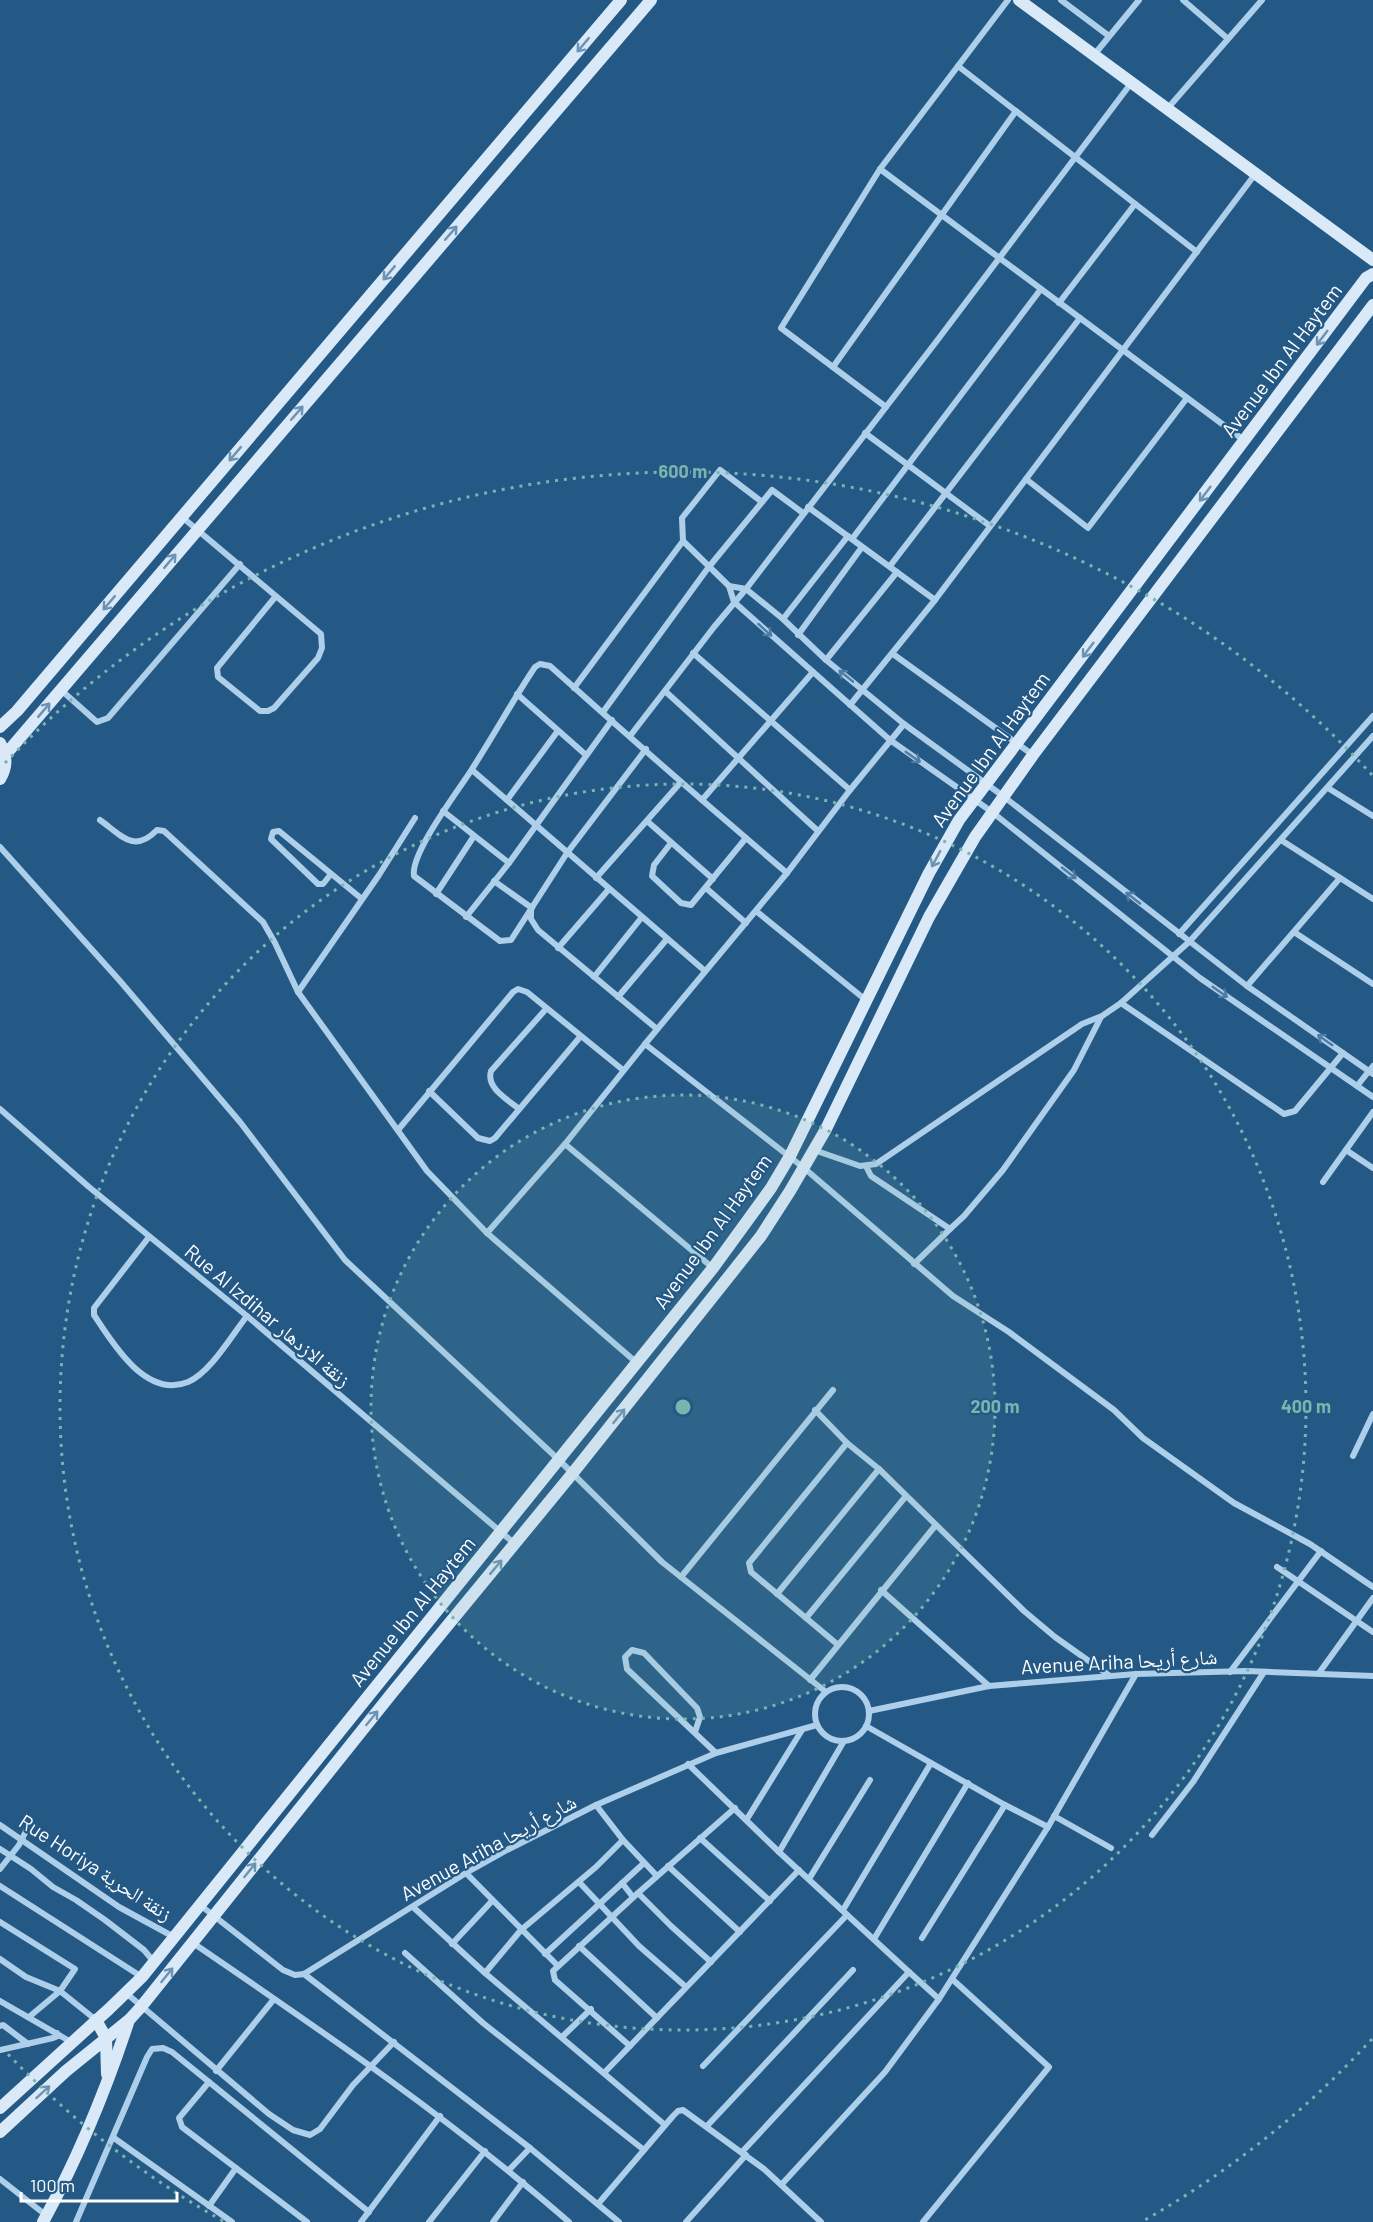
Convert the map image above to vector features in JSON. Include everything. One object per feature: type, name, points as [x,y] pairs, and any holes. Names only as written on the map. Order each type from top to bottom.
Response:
[{"type":"street","points":[[0,726],[17,711],[621,0]]},
{"type":"street","points":[[0,779],[6,766],[3,749],[61,690],[651,0]]},
{"type":"street","points":[[886,407],[781,328],[880,169],[1008,0]]},
{"type":"street","points":[[1019,0],[1034,4],[1094,55],[1373,260]]},
{"type":"street","points":[[1061,0],[1109,36]]},
{"type":"street","points":[[1094,55],[1139,0]]},
{"type":"street","points":[[1184,0],[1227,38]]},
{"type":"street","points":[[1168,108],[1262,0]]},
{"type":"street","points":[[958,66],[1197,252]]},
{"type":"street","points":[[630,736],[886,407],[1132,82]]},
{"type":"street","points":[[833,367],[1016,111]]},
{"type":"street","points":[[880,169],[1245,441]]},
{"type":"street","points":[[850,705],[935,600],[1256,172]]},
{"type":"street","points":[[1059,303],[1135,204]]},
{"type":"street","points":[[409,249],[427,262]]},
{"type":"street","name":"Avenue Ibn Al Haytem","points":[[0,2108],[142,1977],[713,1268],[765,1197],[790,1156],[938,855],[973,799],[1017,744],[1366,278],[1373,274]]},
{"type":"street","points":[[783,619],[908,465],[1041,289]]},
{"type":"street","name":"Avenue Ibn Al Haytem","points":[[0,2132],[141,2007],[745,1258],[776,1214],[814,1150],[838,1106],[943,890],[992,812],[1370,310]]},
{"type":"street","points":[[890,566],[1080,318]]},
{"type":"street","points":[[1026,479],[1088,528],[1187,398]]},
{"type":"street","points":[[261,423],[278,435]]},
{"type":"street","points":[[865,433],[990,526]]},
{"type":"street","points":[[574,688],[683,541],[682,518],[720,470],[762,502]]},
{"type":"street","points":[[603,712],[708,568],[771,490],[850,538],[935,600]]},
{"type":"street","points":[[182,517],[240,564],[321,634],[322,648],[318,658],[274,708],[260,711],[218,677],[217,668],[276,596]]},
{"type":"street","points":[[683,541],[708,568],[729,586],[746,589],[783,619],[826,660],[904,724],[986,783],[1247,986],[1343,1053],[1372,1070],[1357,1086]]},
{"type":"street","points":[[798,635],[862,547]]},
{"type":"street","points":[[61,690],[97,722],[108,718],[240,564]]},
{"type":"street","points":[[826,660],[897,572]]},
{"type":"street","points":[[729,586],[734,603],[890,740],[992,812],[1200,978],[1373,1097]]},
{"type":"street","points":[[693,653],[850,790]]},
{"type":"street","points":[[893,654],[1033,755]]},
{"type":"street","points":[[646,749],[567,852],[511,940],[500,941],[414,876],[414,864],[443,811],[472,770],[517,694],[535,667],[540,664],[550,666],[646,749],[681,782],[787,873]]},
{"type":"street","points":[[702,800],[813,672]]},
{"type":"street","points":[[665,691],[818,831]]},
{"type":"street","points":[[517,694],[557,732],[586,755]]},
{"type":"street","points":[[1179,934],[1373,717]]},
{"type":"street","points":[[466,917],[509,863],[612,720]]},
{"type":"street","points":[[487,1233],[565,1144],[622,1070],[756,911],[904,724]]},
{"type":"street","points":[[507,800],[557,732]]},
{"type":"street","points":[[814,1150],[850,1163],[866,1166],[881,1162],[1082,1024],[1101,1016],[1121,1003],[1190,941],[1373,736]]},
{"type":"street","points":[[472,770],[705,971]]},
{"type":"street","points":[[596,878],[681,782]]},
{"type":"street","points":[[1328,788],[1373,816]]},
{"type":"street","points":[[443,811],[509,863]]},
{"type":"street","points":[[298,992],[415,818]]},
{"type":"street","points":[[100,819],[134,842],[150,838],[157,830],[164,831],[263,922],[298,992],[427,1171],[487,1233],[637,1363]]},
{"type":"street","points":[[646,821],[713,879]]},
{"type":"street","points":[[331,874],[323,884],[318,885],[271,839],[273,832],[279,831],[362,899]]},
{"type":"street","points":[[436,894],[474,836]]},
{"type":"street","points":[[671,843],[654,865],[652,876],[685,905],[691,905],[746,838]]},
{"type":"street","points":[[1281,840],[1373,899]]},
{"type":"street","points":[[0,847],[120,981],[240,1122],[345,1260],[559,1460],[662,1562],[826,1692]]},
{"type":"street","points":[[1247,986],[1340,878]]},
{"type":"street","points":[[494,881],[532,908]]},
{"type":"street","points":[[706,888],[746,922]]},
{"type":"street","points":[[558,948],[609,889]]},
{"type":"street","points":[[532,908],[533,924],[558,948],[657,1029]]},
{"type":"street","points":[[756,911],[867,1002]]},
{"type":"street","points":[[594,977],[642,917]]},
{"type":"street","points":[[1294,932],[1373,984]]},
{"type":"street","points":[[618,997],[667,939]]},
{"type":"street","points":[[398,1130],[513,992],[518,989],[523,990],[622,1070]]},
{"type":"street","points":[[1121,1003],[1284,1114],[1295,1111],[1343,1053]]},
{"type":"street","points":[[519,1109],[492,1086],[489,1081],[490,1071],[546,1009]]},
{"type":"street","points":[[914,1264],[964,1216],[1003,1170],[1074,1070],[1101,1016]]},
{"type":"street","points":[[429,1091],[478,1138],[490,1141],[495,1138],[580,1037]]},
{"type":"street","points":[[645,1044],[790,1156],[953,1296],[1009,1332],[1114,1410],[1143,1438],[1234,1503],[1320,1551],[1373,1587]]},
{"type":"street","name":"Rue Al Izdihar زنقة الازدهار","points":[[0,1108],[149,1237],[247,1316],[515,1544]]},
{"type":"street","points":[[1323,1182],[1373,1112]]},
{"type":"street","points":[[565,1144],[713,1268]]},
{"type":"street","points":[[1346,1150],[1373,1168]]},
{"type":"street","points":[[866,1166],[871,1176],[950,1229]]},
{"type":"street","points":[[149,1237],[94,1308],[94,1315],[117,1349],[150,1380],[175,1384],[189,1382],[207,1367],[247,1316]]},
{"type":"street","points":[[681,1577],[833,1390]]},
{"type":"street","points":[[815,1410],[848,1443],[879,1469],[1024,1611],[1055,1637],[1110,1676]]},
{"type":"street","points":[[1353,1456],[1373,1414]]},
{"type":"street","points":[[837,1644],[751,1572],[749,1563],[848,1443]]},
{"type":"street","points":[[777,1594],[879,1469]]},
{"type":"street","points":[[806,1618],[906,1496]]},
{"type":"street","points":[[810,1680],[935,1526]]},
{"type":"street","points":[[1230,1672],[1320,1551]]},
{"type":"street","points":[[1276,1567],[1373,1632]]},
{"type":"street","points":[[881,1590],[989,1686]]},
{"type":"street","points":[[1319,1673],[1373,1598]]},
{"type":"street","points":[[695,1732],[700,1717],[697,1708],[644,1653],[632,1650],[628,1653],[625,1657],[627,1669],[716,1753]]},
{"type":"street","points":[[1152,1835],[1192,1782],[1264,1672]]},
{"type":"street","name":"Avenue Ariha شارع أريحا","points":[[869,1711],[989,1686],[1136,1674],[1264,1672],[1373,1676]]},
{"type":"street","points":[[782,2184],[885,2072],[939,1999],[1048,1827],[1136,1674]]},
{"type":"street","points":[[842,1687],[857,1691],[867,1704],[869,1711],[866,1726],[861,1733],[844,1740],[828,1737],[817,1725],[815,1718],[817,1703],[826,1692],[842,1687]]},
{"type":"street","name":"Avenue Ariha شارع أريحا","points":[[304,1974],[466,1873],[596,1805],[716,1753],[817,1725]]},
{"type":"street","points":[[866,1726],[1048,1827]]},
{"type":"street","points":[[747,1819],[802,1729]]},
{"type":"street","points":[[779,1852],[844,1740]]},
{"type":"street","points":[[703,2066],[845,1912],[931,1763]]},
{"type":"street","points":[[688,1764],[779,1852],[939,1999]]},
{"type":"street","points":[[809,1879],[870,1780]]},
{"type":"street","points":[[874,1939],[968,1783]]},
{"type":"street","points":[[596,1805],[623,1840],[657,1876]]},
{"type":"street","points":[[922,1938],[1005,1805]]},
{"type":"street","points":[[630,2046],[591,2009],[555,1980],[553,1971],[557,1965],[735,1808]]},
{"type":"street","points":[[1054,1816],[1111,1848]]},
{"type":"street","name":"Rue Horiya زنقة الحرية","points":[[0,1825],[119,1907],[175,1937]]},
{"type":"street","points":[[0,1869],[22,1840],[27,1829]]},
{"type":"street","points":[[700,1838],[770,1900]]},
{"type":"street","points":[[484,1972],[521,1930],[623,1840]]},
{"type":"street","points":[[0,1849],[105,1920],[144,1950],[154,1962]]},
{"type":"street","points":[[545,1954],[644,1863]]},
{"type":"street","points":[[668,1866],[740,1932]]},
{"type":"street","points":[[604,2073],[799,1870]]},
{"type":"street","points":[[466,1873],[557,1965]]},
{"type":"street","points":[[579,1881],[639,1946],[686,1987]]},
{"type":"street","points":[[622,1883],[711,1962]]},
{"type":"street","points":[[0,1886],[142,1977]]},
{"type":"street","points":[[452,1944],[492,1901]]},
{"type":"street","points":[[200,1904],[283,1971],[295,1975],[304,1974],[394,2042],[530,2148],[619,2222]]},
{"type":"street","points":[[413,1907],[484,1972],[665,2125]]},
{"type":"street","points":[[0,1922],[75,1969],[60,1991],[29,2017]]},
{"type":"street","points":[[193,1943],[440,2116],[569,2222]]},
{"type":"street","points":[[579,1946],[657,2018]]},
{"type":"street","points":[[405,1953],[483,2023],[644,2150]]},
{"type":"street","points":[[0,1959],[26,1977],[60,1991],[96,2020],[106,2038],[107,2078]]},
{"type":"street","points":[[707,2126],[853,1971]]},
{"type":"street","points":[[686,2222],[744,2153],[909,1972]]},
{"type":"street","points":[[923,2222],[1049,2067],[952,1979]]},
{"type":"street","points":[[126,1993],[216,2071],[285,2126],[312,2135],[322,2126],[353,2085],[394,2042]]},
{"type":"street","points":[[216,2071],[274,1999]]},
{"type":"street","points":[[0,2001],[71,2042]]},
{"type":"street","points":[[562,2037],[591,2009]]},
{"type":"street","points":[[0,2179],[45,2219],[69,2171],[118,2054],[129,2020]]},
{"type":"street","points":[[0,2026],[3,2025],[28,2044]]},
{"type":"street","points":[[0,2050],[56,2037],[57,2032]]},
{"type":"street","points":[[76,2222],[114,2138],[147,2056],[152,2049],[163,2048],[172,2052],[369,2212]]},
{"type":"street","points":[[209,2082],[179,2118],[180,2123],[307,2222]]},
{"type":"street","points":[[598,2204],[665,2125],[678,2111],[683,2110],[744,2153],[782,2184],[821,2222]]},
{"type":"street","points":[[361,2222],[440,2116]]},
{"type":"street","points":[[114,2138],[232,2222]]},
{"type":"street","points":[[508,2170],[530,2148]]},
{"type":"street","points":[[429,2222],[485,2151]]},
{"type":"street","points":[[209,2206],[236,2168]]},
{"type":"street","points":[[493,2222],[523,2182]]},
{"type":"street","points":[[556,2222],[562,2215]]}]
